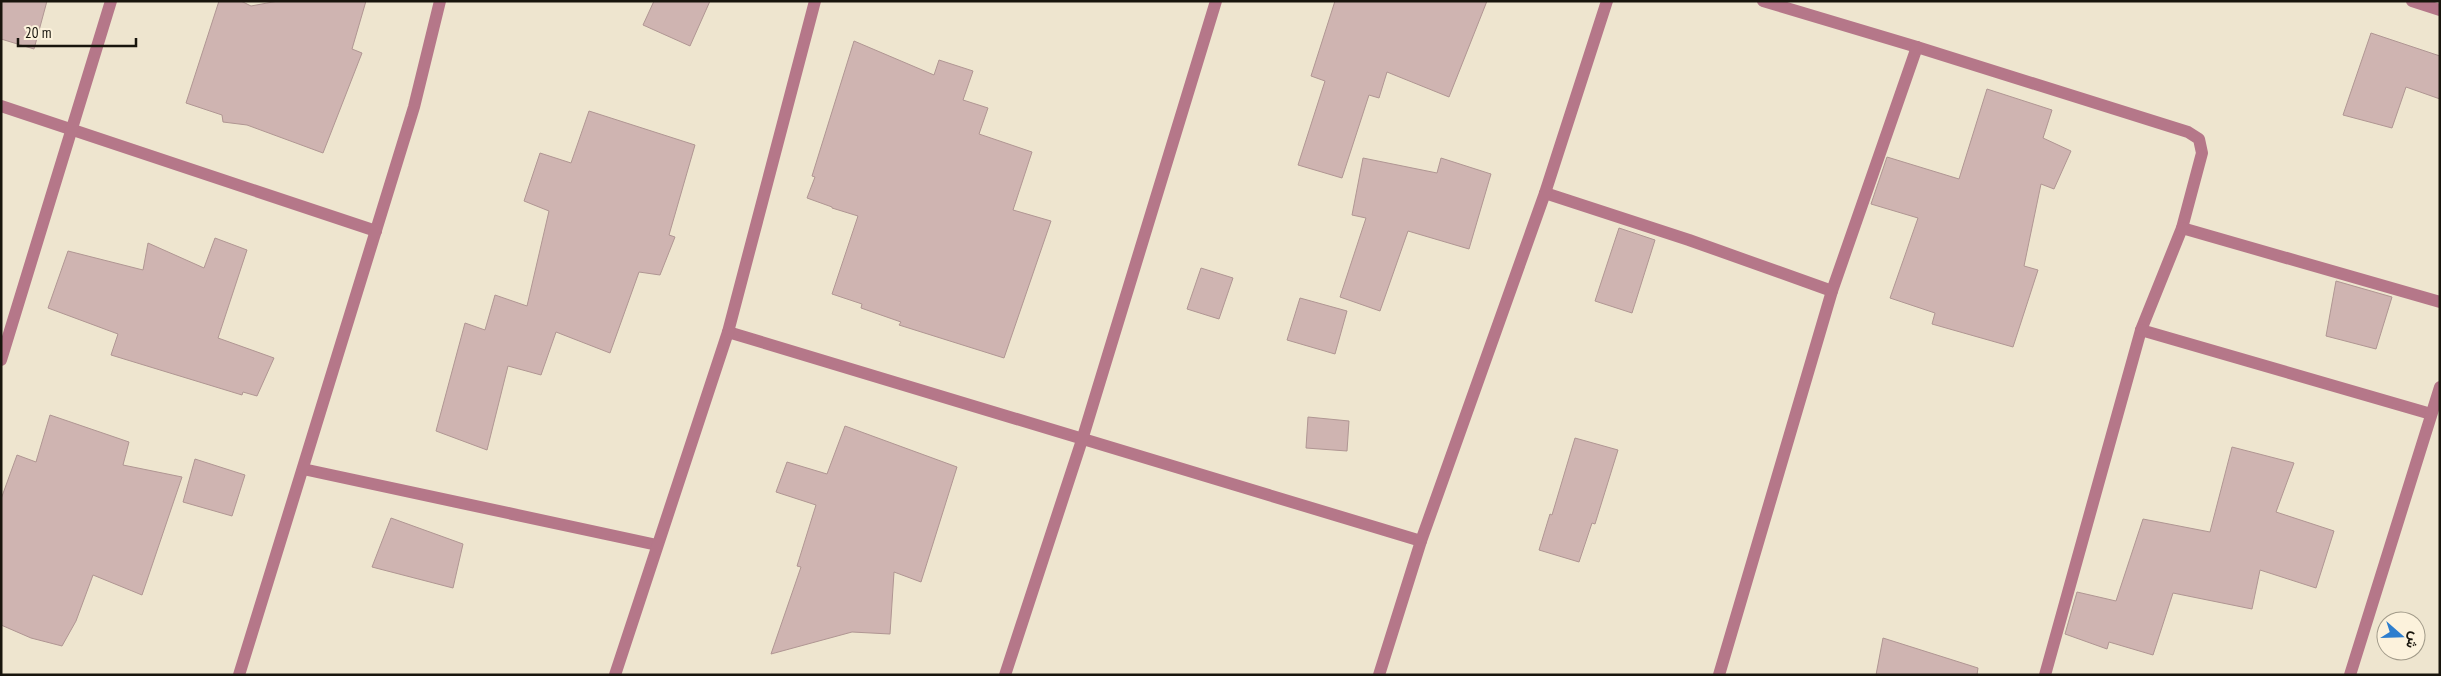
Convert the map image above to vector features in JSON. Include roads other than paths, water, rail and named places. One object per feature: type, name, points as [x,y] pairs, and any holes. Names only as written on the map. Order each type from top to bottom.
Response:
[{"type":"street","points":[[1,360],[112,1]]},
{"type":"street","points":[[239,675],[414,107],[440,1]]},
{"type":"street","points":[[615,675],[728,332],[815,1]]},
{"type":"street","points":[[1005,675],[1082,440],[1216,1]]},
{"type":"street","points":[[1379,675],[1421,541],[1545,192],[1607,1]]},
{"type":"street","points":[[1763,1],[2188,132],[2199,139],[2202,153],[2182,228],[2141,330],[2044,675]]},
{"type":"street","points":[[2412,1],[2440,10]]},
{"type":"street","points":[[1719,675],[1832,291],[1917,47]]},
{"type":"street","points":[[1,106],[376,231]]},
{"type":"street","points":[[1545,192],[1690,240],[1832,291]]},
{"type":"street","points":[[2182,228],[2440,302]]},
{"type":"street","points":[[2141,330],[2431,414]]},
{"type":"street","points":[[728,332],[1421,541]]},
{"type":"street","points":[[2350,675],[2440,387]]},
{"type":"street","points":[[303,469],[657,545]]}]
